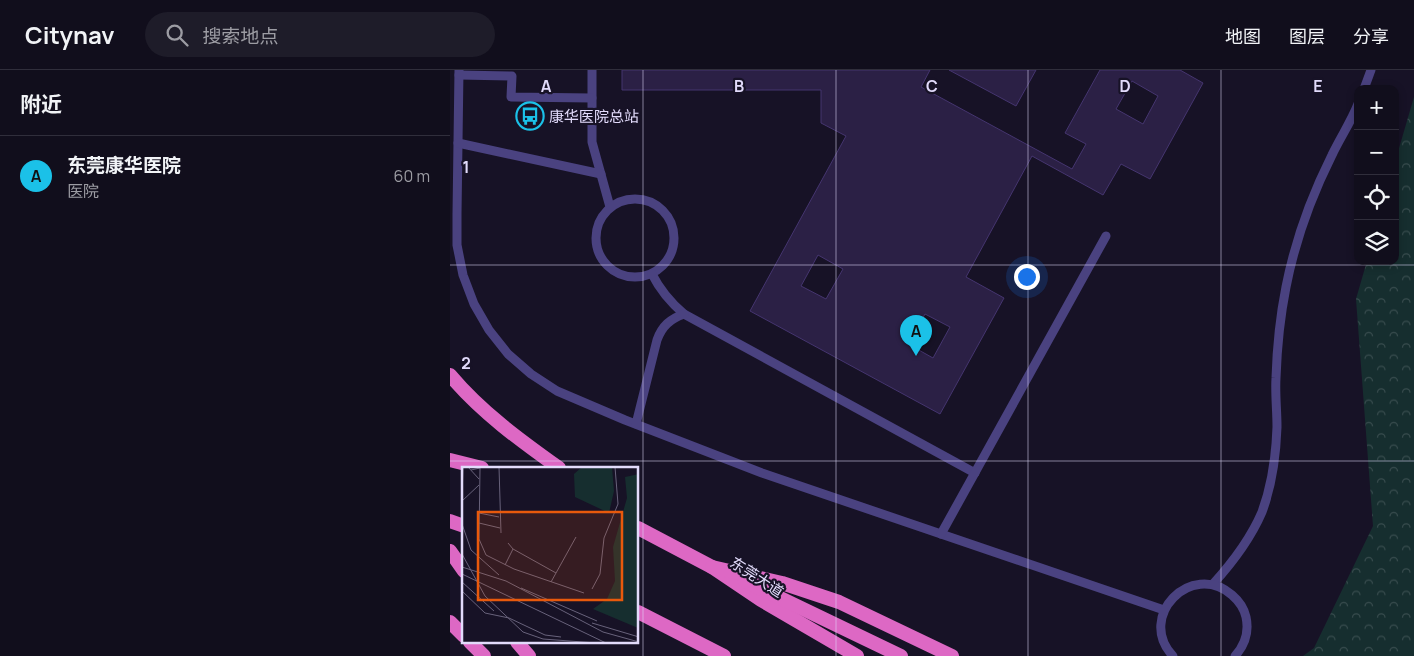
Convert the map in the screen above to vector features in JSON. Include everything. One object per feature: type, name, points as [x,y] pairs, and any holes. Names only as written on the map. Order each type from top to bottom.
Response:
[{"type":"highway","points":[[450,375],[466,395],[531,449],[558,467]]},
{"type":"highway","points":[[450,460],[478,467]]},
{"type":"highway","points":[[450,521],[462,525]]},
{"type":"highway","points":[[639,523],[682,551]]},
{"type":"highway","name":"东莞大道","points":[[639,529],[712,567],[761,600],[857,656]]},
{"type":"highway","points":[[450,551],[462,568]]},
{"type":"highway","points":[[712,567],[766,590],[901,656]]},
{"type":"highway","points":[[712,567],[782,583],[839,602],[952,656]]},
{"type":"highway","points":[[639,613],[724,656]]},
{"type":"highway","points":[[450,622],[462,634]]},
{"type":"highway","points":[[519,644],[529,656]]},
{"type":"lane","points":[[592,70],[592,142],[610,207]]},
{"type":"lane","points":[[1365,85],[1371,70]]},
{"type":"lane","points":[[592,98],[511,97],[512,76],[459,72],[457,245],[463,275],[474,304],[489,330],[508,354],[531,374],[557,391],[636,424],[762,473],[1164,610]]},
{"type":"lane","points":[[1213,584],[1233,562],[1249,538],[1262,512],[1270,484],[1275,455],[1278,333],[1286,287],[1297,242],[1312,198],[1354,112]]},
{"type":"lane","points":[[458,143],[601,174]]},
{"type":"lane","points":[[637,198],[646,200],[663,209],[669,216],[675,235],[672,253],[667,262],[652,274],[633,277],[615,272],[607,266],[597,250],[595,241],[598,222],[610,207],[618,202],[637,198]]},
{"type":"lane","points":[[941,534],[1106,236]]},
{"type":"lane","points":[[652,274],[665,296],[684,314],[975,473]]},
{"type":"lane","points":[[636,424],[660,332],[670,320],[684,314]]},
{"type":"lane","points":[[1173,656],[1162,638],[1161,624],[1164,610],[1172,598],[1184,588],[1198,584],[1213,584],[1226,590],[1237,599],[1244,611],[1247,624],[1246,638],[1240,651],[1235,656]]},
{"type":"green space","points":[[1414,97],[1414,656],[1303,656],[1314,648],[1373,526],[1356,299],[1366,265],[1399,265],[1399,148]]},
{"type":"building","points":[[622,70],[930,70],[921,87],[1072,169],[1086,144],[1065,133],[1100,70],[1180,70],[1203,83],[1150,179],[1121,164],[1103,195],[1032,156],[966,277],[1004,298],[940,414],[750,311],[846,136],[821,123],[821,90],[622,90]],"holes":[[[1132,81],[1158,96],[1143,124],[1116,109]],[[818,255],[843,269],[826,299],[801,286]],[[925,314],[950,327],[933,358],[908,344]]]},
{"type":"building","points":[[949,70],[1036,70],[1016,106]]},
{"type":"place","name":"康华医院总站","points":[[530,116]]},
{"type":"place","name":"东莞康华医院","points":[[916,356]]}]
